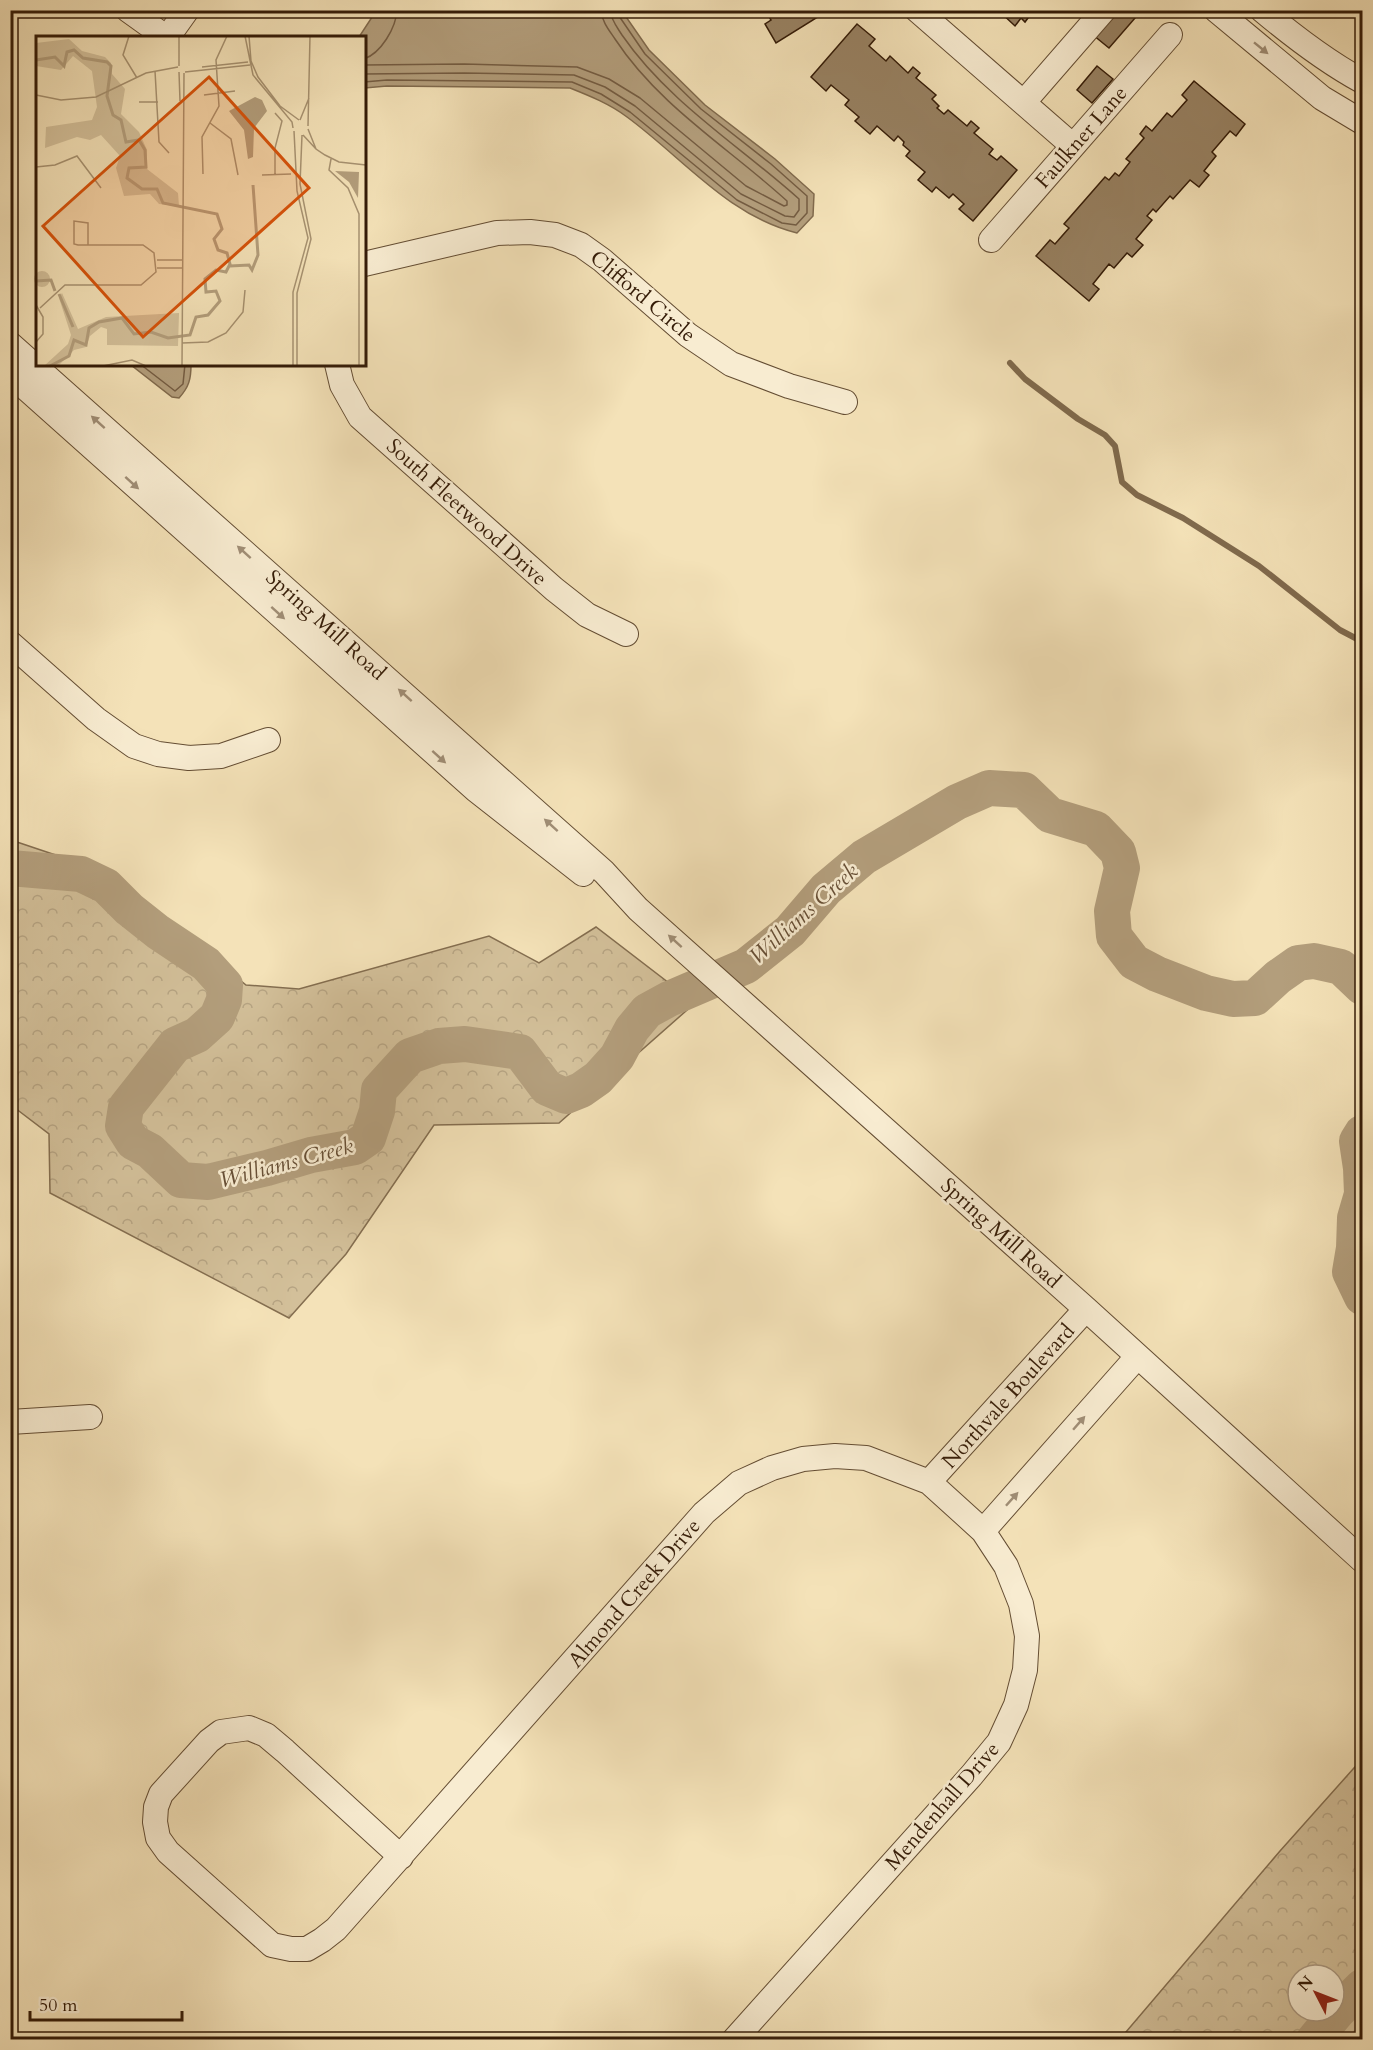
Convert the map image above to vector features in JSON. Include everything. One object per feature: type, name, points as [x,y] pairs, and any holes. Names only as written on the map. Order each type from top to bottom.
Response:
[{"type":"street","points":[[128,10],[164,36]]},
{"type":"street","points":[[168,36],[187,10]]},
{"type":"street","points":[[916,10],[1073,146]]},
{"type":"street","points":[[1024,102],[1104,10]]},
{"type":"street","points":[[1216,10],[1322,98],[1362,122]]},
{"type":"street","points":[[1262,10],[1298,39],[1362,81]]},
{"type":"street","name":"Faulkner Lane","points":[[991,240],[1170,35]]},
{"type":"street","name":"Clifford Circle","points":[[366,264],[497,233],[530,232],[555,236],[581,245],[602,260],[688,335],[731,364],[789,386],[844,402]]},
{"type":"street","name":"Spring Mill Road","points":[[10,344],[604,872],[638,909],[1086,1309],[1362,1560]]},
{"type":"street","name":"South Fleetwood Drive","points":[[337,366],[342,385],[360,417],[554,589],[587,615],[626,634]]},
{"type":"street","name":"Spring Mill Road","points":[[10,374],[476,790],[594,882],[638,909]]},
{"type":"street","points":[[10,643],[96,719],[134,746],[158,754],[189,758],[220,756],[268,740]]},
{"type":"street","name":"Northvale Boulevard","points":[[929,1482],[1086,1309]]},
{"type":"street","points":[[983,1531],[1137,1357]]},
{"type":"street","points":[[10,1422],[90,1417]]},
{"type":"street","name":"Almond Creek Drive","points":[[401,1857],[285,1751],[266,1735],[249,1728],[221,1732],[209,1741],[161,1794],[156,1807],[155,1822],[158,1838],[168,1852],[272,1945],[291,1949],[307,1949],[336,1929],[401,1857],[704,1513],[739,1483],[772,1468],[803,1459],[835,1456],[866,1458],[929,1482]]},
{"type":"street","name":"Mendenhall Drive","points":[[734,2040],[963,1785],[999,1742],[1016,1705],[1025,1670],[1027,1636],[1021,1604],[1006,1566],[983,1531],[929,1482]]},
{"type":"green space","points":[[11,840],[112,874],[246,985],[299,989],[489,936],[539,963],[596,927],[695,1003],[559,1123],[434,1125],[346,1254],[289,1318],[50,1193],[49,1134],[11,1105]]},
{"type":"green space","points":[[1362,1759],[1362,2039],[1120,2039],[1280,1851]]},
{"type":"water","points":[[376,11],[622,11],[649,50],[705,105],[775,159],[814,194],[813,216],[797,233],[772,225],[749,213],[707,184],[620,112],[570,88],[387,86],[366,88],[366,36],[360,36]]},
{"type":"water","points":[[132,366],[191,366],[190,379],[185,390],[179,398],[172,397]]},
{"type":"building","points":[[765,10],[829,10],[776,43],[765,24],[771,20]]},
{"type":"building","points":[[998,10],[1034,10],[1025,22],[1021,18],[1015,26]]},
{"type":"building","points":[[1114,10],[1142,10],[1109,48],[1093,35]]},
{"type":"building","points":[[857,24],[875,39],[869,46],[886,61],[890,56],[908,73],[913,67],[920,73],[916,78],[936,95],[932,99],[939,106],[937,108],[944,114],[948,110],[967,126],[971,121],[979,128],[974,133],[993,149],[989,154],[997,160],[1001,156],[1017,170],[973,221],[959,209],[964,204],[953,194],[949,198],[936,187],[932,192],[918,180],[925,172],[906,156],[910,151],[898,136],[894,141],[877,126],[870,134],[855,121],[859,117],[845,105],[849,100],[831,85],[826,91],[811,77]]},
{"type":"building","points":[[1097,66],[1113,79],[1092,103],[1077,90]]},
{"type":"building","points":[[1194,81],[1245,124],[1236,136],[1230,131],[1212,152],[1216,156],[1204,171],[1209,175],[1199,187],[1190,180],[1173,199],[1170,196],[1156,212],[1153,209],[1147,216],[1152,220],[1136,239],[1143,245],[1132,257],[1127,253],[1114,268],[1109,264],[1093,284],[1099,289],[1089,301],[1036,256],[1050,240],[1055,244],[1069,228],[1064,224],[1105,177],[1109,180],[1115,173],[1119,176],[1130,162],[1126,159],[1144,138],[1140,134],[1146,126],[1152,131],[1167,113],[1172,117],[1187,100],[1182,95]]},
{"type":"waterway","points":[[1010,363],[1025,379],[1078,419],[1105,435],[1115,446],[1122,482],[1137,495],[1183,518],[1259,566],[1340,630],[1359,640],[1362,639]]},
{"type":"waterway","name":"Williams Creek","points":[[10,868],[81,874],[106,886],[129,909],[158,932],[206,964],[225,985],[224,1000],[217,1017],[197,1035],[175,1045],[126,1107],[123,1126],[133,1142],[150,1151],[181,1180],[208,1182],[311,1155],[355,1147],[368,1138],[377,1111],[379,1090],[410,1056],[439,1046],[465,1044],[520,1052],[547,1088],[566,1096],[581,1090],[598,1078],[617,1057],[632,1029],[647,1011],[669,999],[746,966],[790,931],[826,889],[864,857],[957,802],[989,788],[1024,790],[1050,815],[1096,829],[1118,852],[1122,868],[1112,911],[1114,936],[1134,962],[1157,974],[1206,993],[1233,999],[1255,998],[1298,963],[1314,961],[1341,967],[1362,987]]},
{"type":"waterway","name":"Williams Creek","points":[[1362,1133],[1357,1141],[1362,1194],[1355,1218],[1350,1272],[1362,1297]]},
{"type":"waterway","name":"Williams Creek","points":[[1314,2040],[1362,1987]]}]
